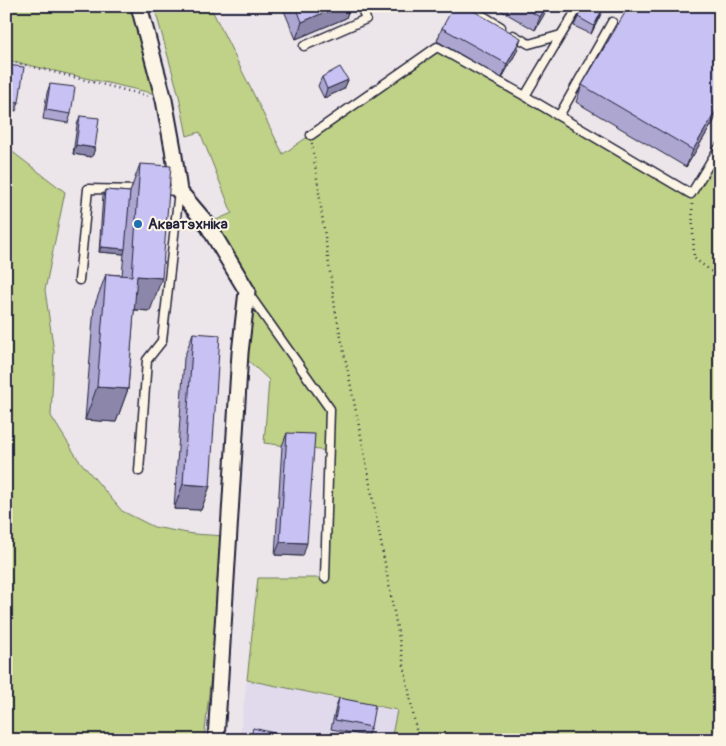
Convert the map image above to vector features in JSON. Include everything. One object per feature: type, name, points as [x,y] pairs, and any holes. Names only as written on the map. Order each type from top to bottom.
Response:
[{"type":"street","points":[[140,10],[164,100],[179,191],[207,224],[247,291],[240,353],[216,740]]},
{"type":"lane","points":[[304,46],[366,19],[361,6]]},
{"type":"lane","points":[[467,6],[529,44],[561,35]]},
{"type":"lane","points":[[525,96],[579,6]]},
{"type":"lane","points":[[559,116],[612,22]]},
{"type":"lane","points":[[311,135],[437,47],[525,96],[691,194],[720,146]]},
{"type":"lane","points":[[79,280],[88,189],[179,191],[162,342],[147,360],[139,471]]},
{"type":"lane","points":[[247,291],[330,409],[325,578]]},
{"type":"path","points":[[102,6],[140,10]]},
{"type":"path","points":[[6,60],[164,100]]},
{"type":"path","points":[[311,135],[312,154],[335,308],[418,740]]},
{"type":"path","points":[[691,194],[694,258],[720,278]]},
{"type":"shaded area","points":[[247,680],[397,711],[391,740],[239,740]]},
{"type":"green space","points":[[6,6],[134,6],[156,94],[6,60]]},
{"type":"green space","points":[[154,6],[210,6],[283,154],[437,47],[691,194],[720,146],[720,740],[391,740],[397,710],[247,680],[258,578],[325,578],[327,451],[264,443],[269,380],[240,353],[247,291],[207,224],[232,213],[200,132],[187,136],[179,96]]},
{"type":"green space","points":[[6,147],[65,192],[45,290],[54,352],[51,416],[78,459],[122,511],[154,527],[193,534],[226,536],[204,740],[6,740]]},
{"type":"building","points":[[296,6],[339,6],[302,22]]},
{"type":"building","points":[[454,6],[465,6],[521,38],[507,64],[442,28]]},
{"type":"building","points":[[521,6],[546,6],[540,17]]},
{"type":"building","points":[[583,6],[604,6],[594,26],[578,17]]},
{"type":"building","points":[[629,6],[720,6],[720,104],[693,150],[582,85]]},
{"type":"building","points":[[6,65],[24,67],[19,102],[6,100]]},
{"type":"building","points":[[340,67],[348,80],[327,89],[322,77]]},
{"type":"building","points":[[50,84],[75,87],[71,114],[46,110]]},
{"type":"building","points":[[80,116],[99,118],[95,148],[76,145]]},
{"type":"building","points":[[140,164],[171,166],[162,278],[137,276],[128,389],[97,387],[106,274],[132,276]]},
{"type":"building","points":[[105,190],[130,192],[125,249],[101,247]]},
{"type":"building","points":[[193,333],[220,335],[210,486],[183,484]]},
{"type":"building","points":[[287,433],[315,434],[307,543],[280,542]]},
{"type":"building","points":[[339,698],[375,705],[371,727],[335,720]]},
{"type":"building","points":[[253,728],[304,740],[250,740]]},
{"type":"building","points":[[320,733],[343,737],[343,740],[318,740]]},
{"type":"place","name":"Акватэхніка","points":[[138,224]]}]
